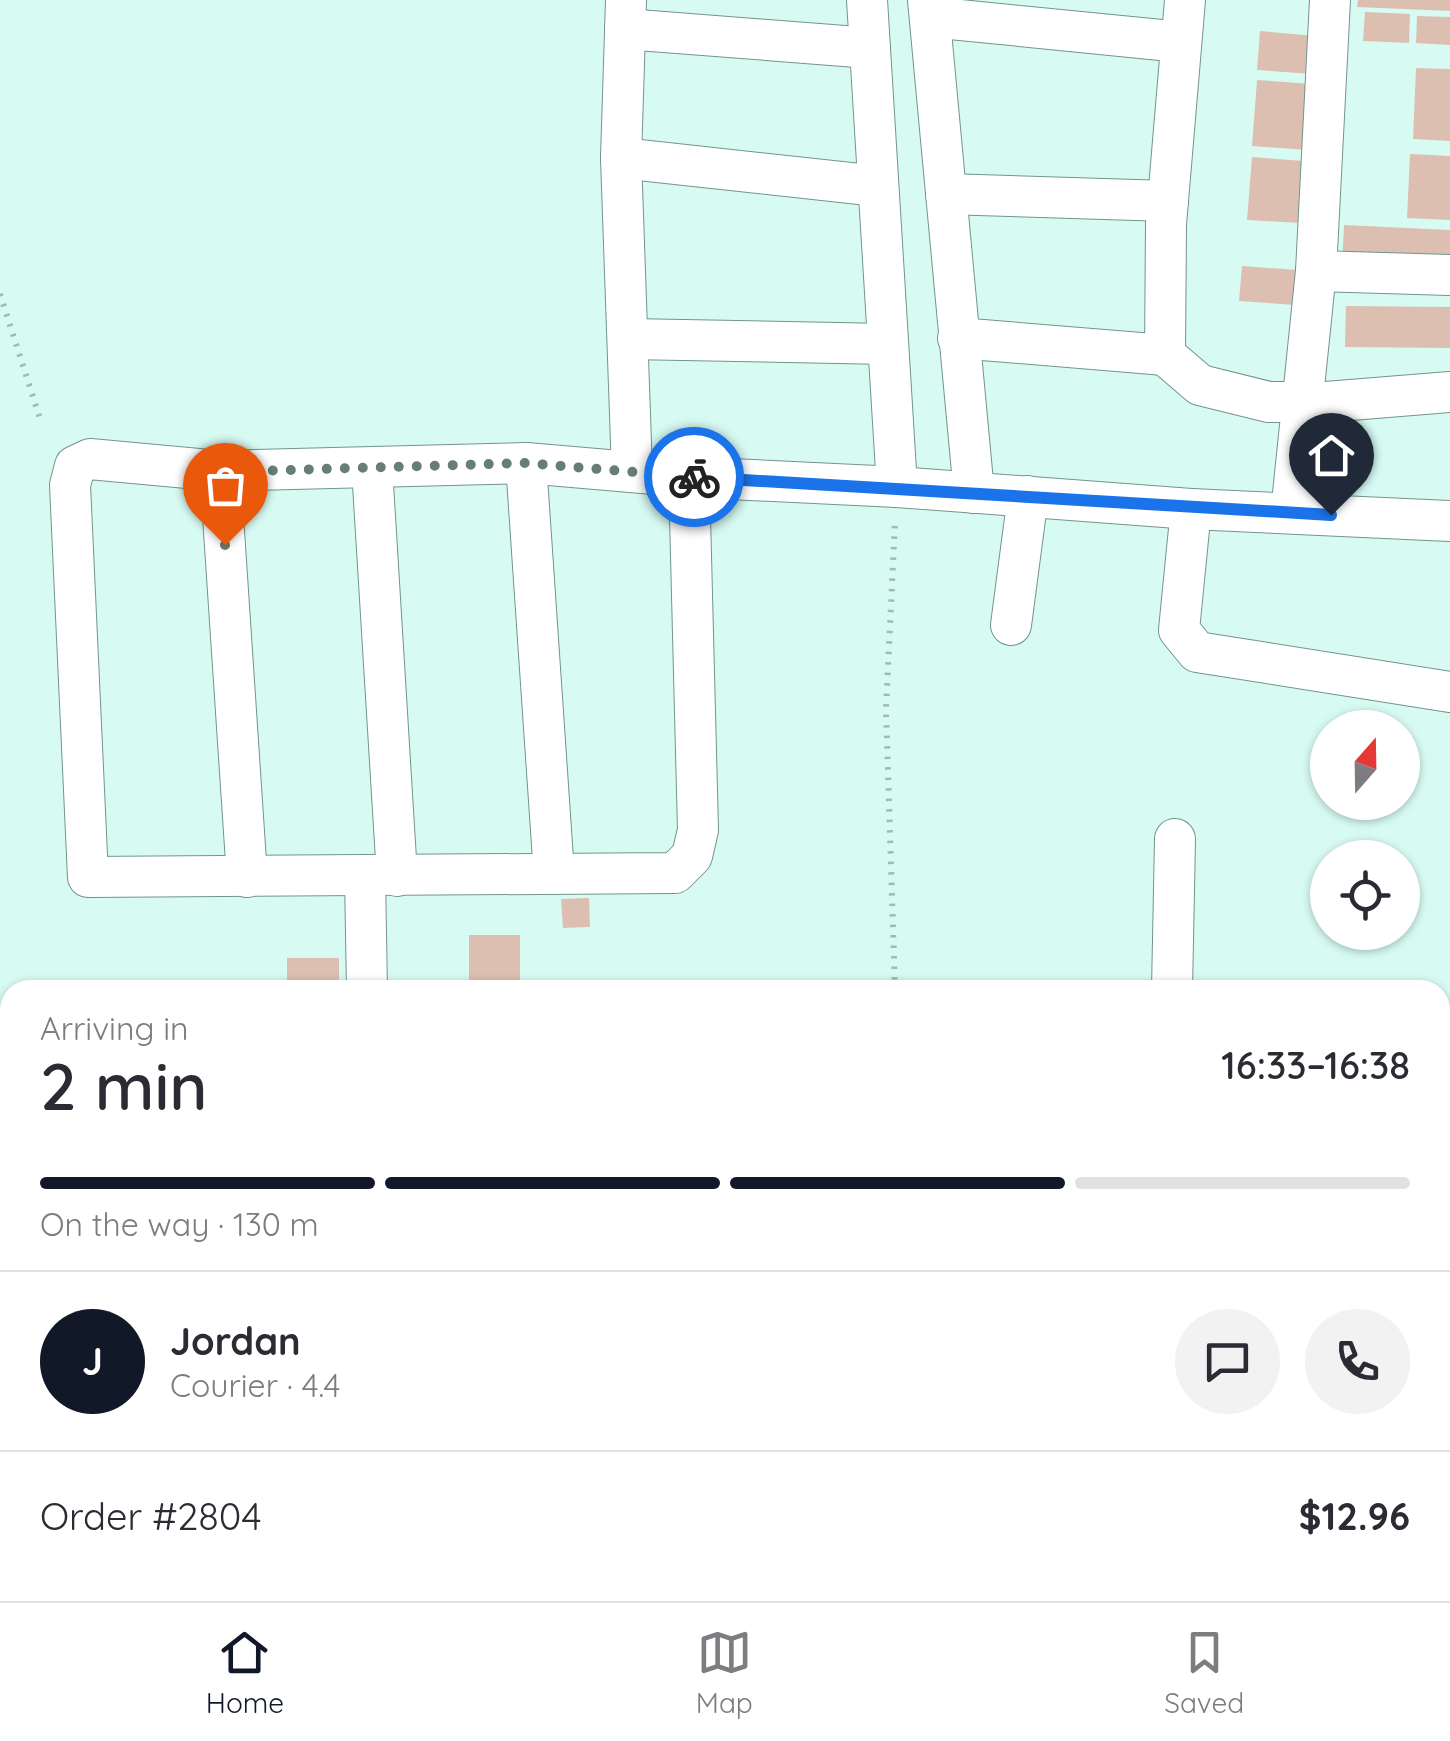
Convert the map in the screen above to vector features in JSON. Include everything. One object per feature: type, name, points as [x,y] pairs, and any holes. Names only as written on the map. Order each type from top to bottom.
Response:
[{"type":"street","points":[[866,0],[897,487]]},
{"type":"street","points":[[1165,355],[1168,201],[1186,0]]},
{"type":"street","points":[[1292,513],[1316,271],[1330,0]]},
{"type":"street","points":[[974,493],[929,8],[1071,15],[1181,42]]},
{"type":"street","points":[[632,472],[621,158],[625,14],[870,48]]},
{"type":"street","points":[[621,158],[878,186]]},
{"type":"street","points":[[946,194],[1168,201]]},
{"type":"street","points":[[1316,271],[1450,275]]},
{"type":"street","points":[[629,338],[888,344]]},
{"type":"street","points":[[958,338],[1165,355],[1200,385],[1269,402],[1450,392]]},
{"type":"street","points":[[689,477],[698,830],[692,856],[675,873],[88,877],[70,485],[74,466],[90,458],[220,472],[526,463],[1191,509],[1450,521]]},
{"type":"street","points":[[526,463],[554,874]]},
{"type":"street","points":[[367,980],[381,876],[372,468]]},
{"type":"street","points":[[220,472],[247,877]]},
{"type":"street","points":[[1011,625],[1028,496]]},
{"type":"street","points":[[1191,509],[1179,630],[1197,652],[1450,692]]},
{"type":"street","points":[[1172,980],[1175,839]]},
{"type":"path","points":[[0,294],[41,422]]},
{"type":"path","points":[[894,980],[886,709],[897,487]]},
{"type":"building","points":[[1358,0],[1450,0],[1450,11],[1357,7]]},
{"type":"building","points":[[1365,12],[1410,14],[1409,43],[1363,41]]},
{"type":"building","points":[[1417,16],[1450,17],[1450,45],[1416,43]]},
{"type":"building","points":[[1260,31],[1315,36],[1312,74],[1257,70]]},
{"type":"building","points":[[1416,68],[1450,69],[1450,141],[1413,139]]},
{"type":"building","points":[[1257,80],[1312,84],[1307,150],[1252,146]]},
{"type":"building","points":[[1410,154],[1450,156],[1450,220],[1407,218]]},
{"type":"building","points":[[1252,157],[1304,161],[1300,223],[1247,220]]},
{"type":"building","points":[[1344,225],[1450,230],[1450,271],[1342,267]]},
{"type":"building","points":[[1242,266],[1298,270],[1295,305],[1239,301]]},
{"type":"building","points":[[1346,306],[1450,307],[1450,348],[1345,347]]},
{"type":"building","points":[[589,898],[590,927],[563,928],[561,899]]},
{"type":"building","points":[[469,935],[520,935],[520,980],[469,980]]},
{"type":"building","points":[[287,958],[339,958],[339,980],[287,980]]},
{"type":"way so far","points":[[225,545],[220,472],[526,463],[694,477]]},
{"type":"route","points":[[694,477],[1331,515]]}]
